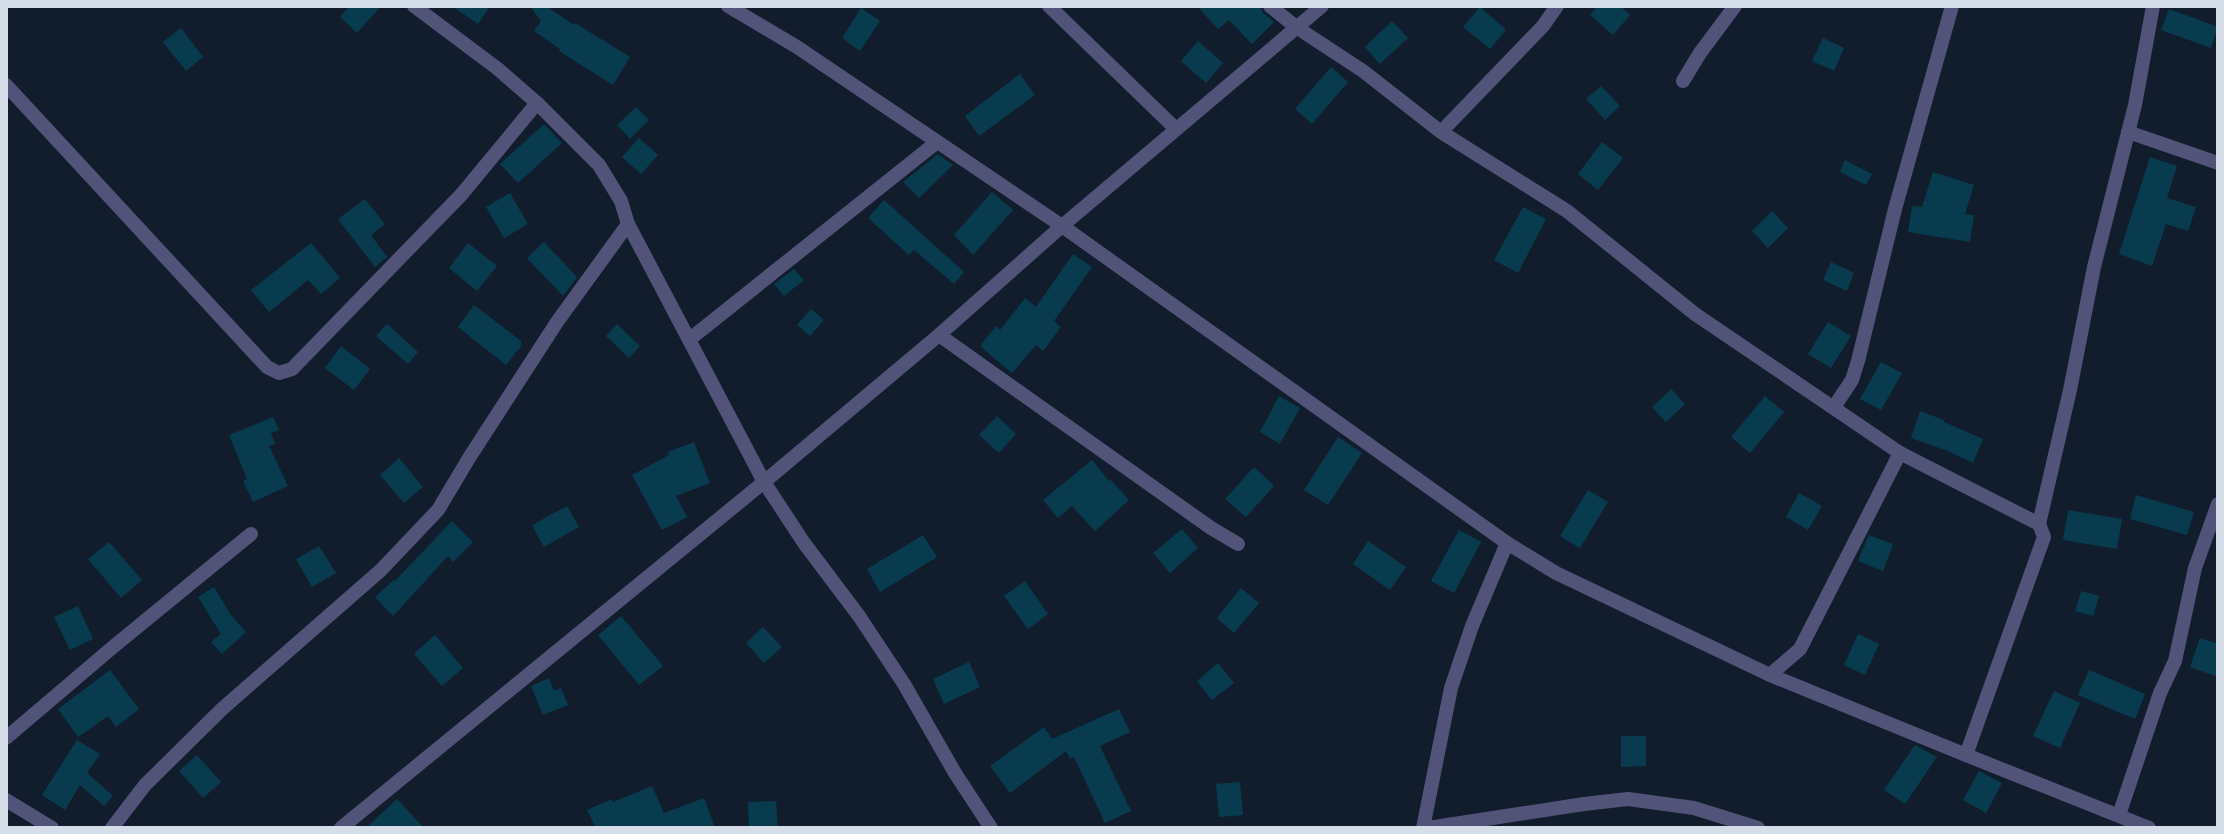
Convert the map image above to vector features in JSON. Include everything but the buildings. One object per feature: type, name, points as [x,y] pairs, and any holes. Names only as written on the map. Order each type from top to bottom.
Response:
[{"type":"street","points":[[414,6],[498,69],[599,165],[621,201],[628,224],[764,482],[804,543],[867,627],[991,828]]},
{"type":"street","points":[[728,6],[797,47],[1062,226],[1507,543],[1556,573],[1770,675],[2149,828]]},
{"type":"street","points":[[1049,6],[1176,129]]},
{"type":"street","points":[[1270,6],[1363,71],[1441,132],[1567,211],[1695,314],[1900,453],[2039,524]]},
{"type":"street","points":[[341,828],[764,482],[1322,6]]},
{"type":"street","points":[[1441,132],[1543,26],[1557,6]]},
{"type":"street","points":[[1683,81],[1735,6]]},
{"type":"street","points":[[1834,407],[1855,370],[1952,6]]},
{"type":"street","points":[[1966,755],[2044,537],[2039,524],[2094,267],[2128,132],[2153,6]]},
{"type":"street","points":[[6,85],[267,367],[279,373],[292,369],[461,195],[537,103]]},
{"type":"street","points":[[2128,132],[2218,163]]},
{"type":"street","points":[[690,339],[937,142]]},
{"type":"street","points":[[112,828],[145,785],[200,731],[381,570],[438,510],[557,322],[628,224]]},
{"type":"street","points":[[939,335],[1238,544]]},
{"type":"street","points":[[1770,675],[1800,649],[1900,453]]},
{"type":"street","points":[[2119,815],[2156,704],[2175,661],[2195,568],[2218,504]]},
{"type":"street","points":[[6,738],[251,534]]},
{"type":"street","points":[[1507,543],[1472,626],[1451,688],[1426,828],[1628,799],[1694,808],[1758,828]]},
{"type":"street","points":[[6,800],[52,828]]}]
